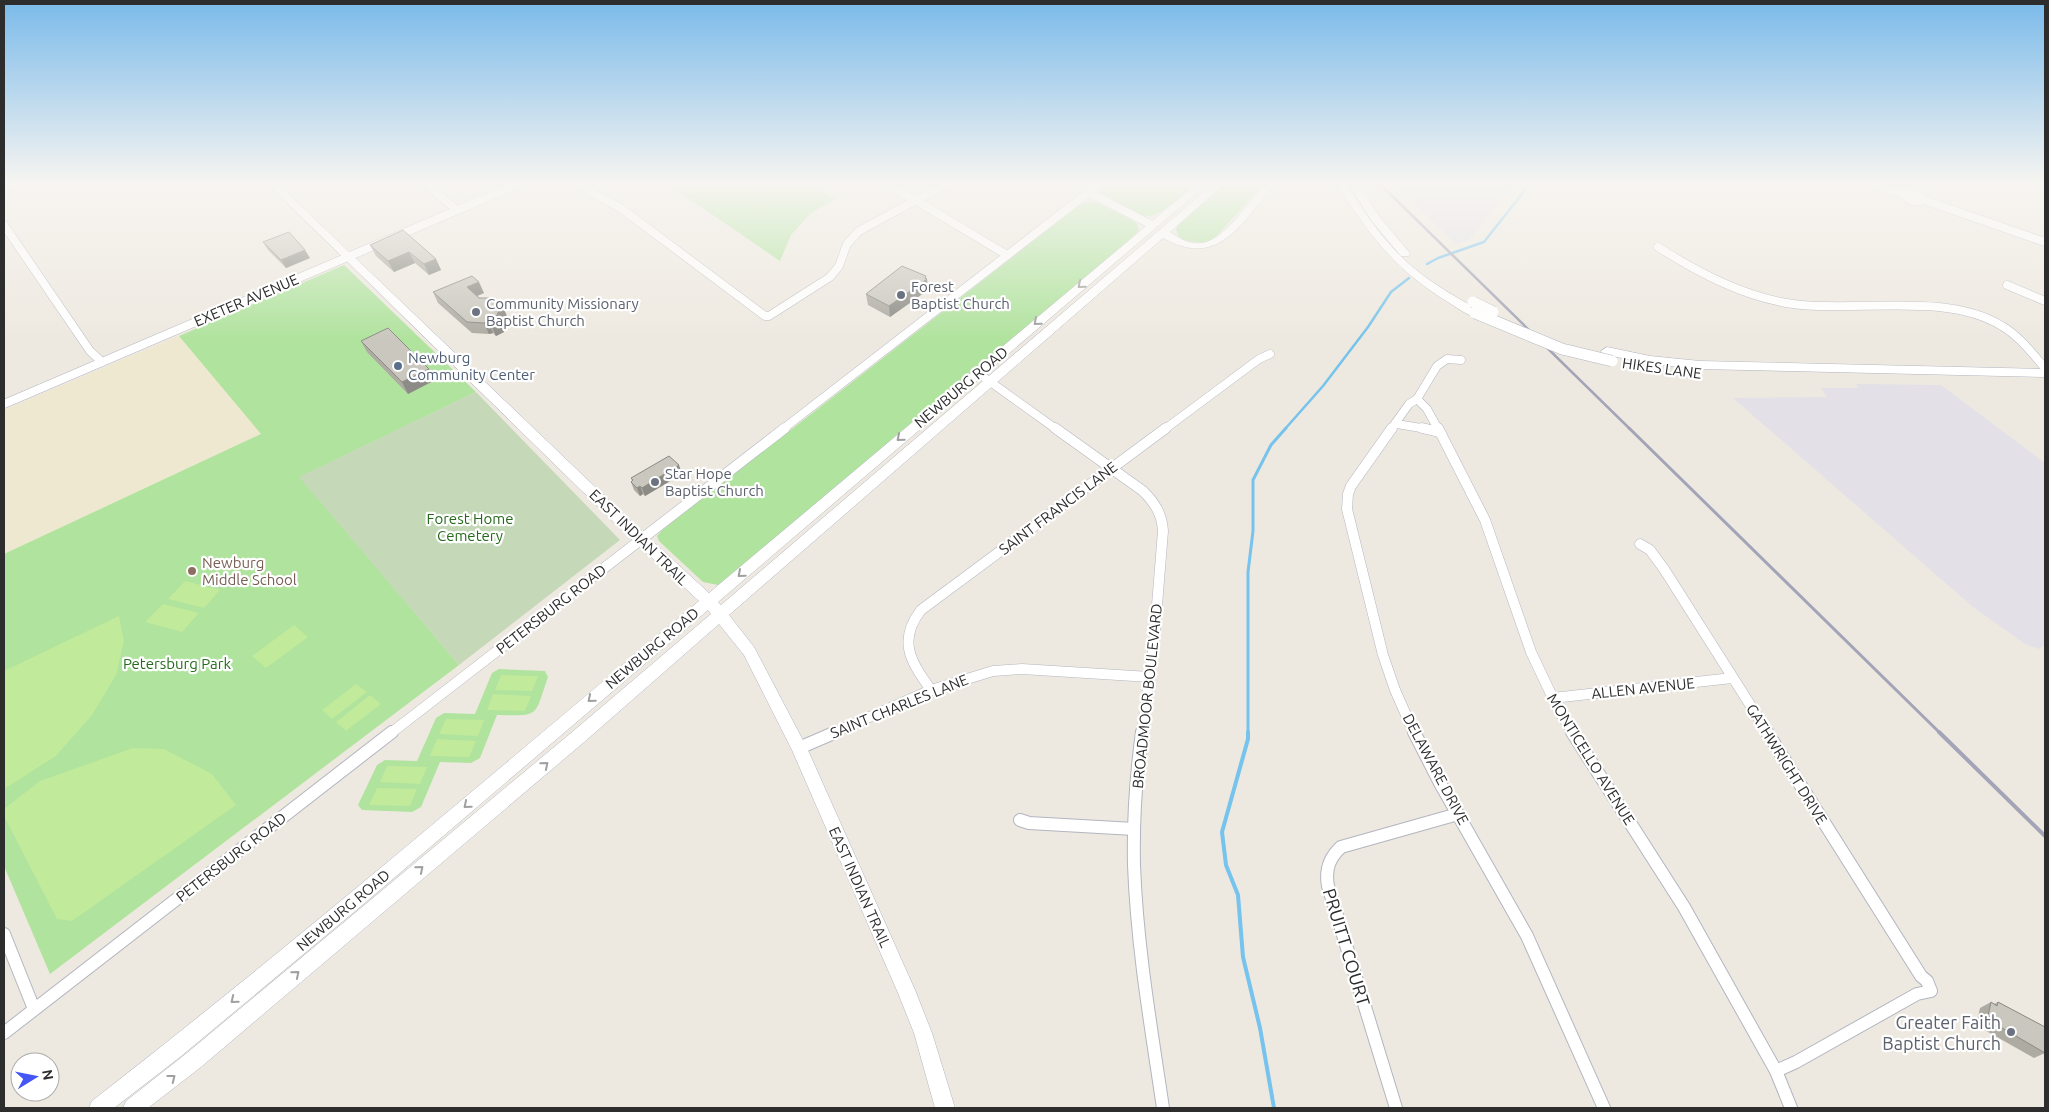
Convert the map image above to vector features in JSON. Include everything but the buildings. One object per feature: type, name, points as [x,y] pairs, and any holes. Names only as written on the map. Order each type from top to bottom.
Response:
[{"type":"main road","name":"EAST INDIAN TRAIL","points":[[327,237],[640,539],[715,607],[749,651],[799,748],[906,990],[923,1033],[945,1108]]},
{"type":"main road","name":"NEWBURG ROAD","points":[[133,1108],[194,1060],[715,607],[1148,237]]},
{"type":"main road","points":[[1173,237],[1192,246],[1210,245],[1222,237]]},
{"type":"main road","name":"HIKES LANE","points":[[1378,237],[1392,253],[1438,290],[1562,349],[1609,356],[1700,365],[2045,373]]},
{"type":"main road","name":"HIKES LANE","points":[[1391,237],[1409,258],[1474,307]]},
{"type":"main road","name":"HIKES LANE","points":[[1609,356],[1649,368],[1709,374],[2045,383]]},
{"type":"main road","name":"NEWBURG ROAD","points":[[98,1108],[173,1050],[715,607]]},
{"type":"street","points":[[12,237],[90,351],[102,362]]},
{"type":"street","name":"EXETER AVENUE","points":[[4,404],[395,237]]},
{"type":"street","points":[[659,237],[765,316],[768,316],[830,277],[839,266],[847,244],[854,237]]},
{"type":"street","points":[[977,237],[1007,255]]},
{"type":"street","name":"PETERSBURG ROAD","points":[[4,1033],[1030,237]]},
{"type":"street","points":[[2030,237],[2045,242]]},
{"type":"street","points":[[1658,248],[1680,262],[1709,276],[1782,302],[1811,306],[1922,307],[1972,313],[2011,331],[2045,368]]},
{"type":"street","points":[[2007,285],[2045,300]]},
{"type":"street","name":"SAINT FRANCIS LANE","points":[[931,690],[907,646],[909,627],[916,615],[1259,359],[1270,354]]},
{"type":"street","name":"DELAWARE DRIVE","points":[[1461,360],[1448,359],[1440,362],[1421,390],[1417,400],[1409,404],[1397,424],[1351,486],[1347,493],[1346,506],[1357,544],[1370,613],[1396,692],[1421,746],[1527,936],[1565,1016],[1604,1108]]},
{"type":"street","name":"BROADMOOR BOULEVARD","points":[[984,377],[1143,491],[1158,507],[1162,516],[1163,531],[1150,677],[1146,697],[1134,829],[1137,902],[1144,971],[1163,1108]]},
{"type":"street","name":"MONTICELLO AVENUE","points":[[1417,400],[1427,406],[1485,520],[1531,652],[1553,698],[1573,735],[1684,907],[1776,1072],[1791,1108]]},
{"type":"street","points":[[1397,424],[1411,425],[1439,432]]},
{"type":"street","name":"GATHWRIGHT DRIVE","points":[[1640,544],[1656,556],[1921,976],[1931,988],[1931,991],[1917,994],[1776,1072]]},
{"type":"street","name":"SAINT CHARLES LANE","points":[[799,748],[931,690],[972,676],[1008,669],[1150,677]]},
{"type":"street","name":"ALLEN AVENUE","points":[[1553,698],[1732,678]]},
{"type":"street","name":"PRUITT COURT","points":[[1396,1108],[1328,886],[1327,868],[1330,858],[1341,847],[1458,814]]},
{"type":"street","points":[[1020,820],[1029,823],[1134,829]]},
{"type":"street","points":[[4,934],[34,1010]]},
{"type":"shaded area","points":[[1449,237],[1471,237],[1468,241],[1456,244]]},
{"type":"shaded area","name":"Petersburg Park","points":[[179,336],[459,665],[50,974],[4,866],[4,410]]},
{"type":"shaded area","points":[[1856,384],[1941,385],[2045,463],[2045,645],[2039,649],[2025,644],[1973,607],[1733,398],[1827,397],[1821,388],[1858,388]]},
{"type":"green space","points":[[745,237],[790,237],[780,261]]},
{"type":"green space","points":[[1039,237],[1133,237],[718,585],[703,582],[659,541],[657,536],[662,530]]},
{"type":"green space","points":[[1179,237],[1216,237],[1205,242],[1188,241]]},
{"type":"green space","name":"Petersburg Park","points":[[344,265],[476,392],[300,477],[459,665],[50,974],[4,866],[4,554],[261,434],[179,336]]},
{"type":"green space","name":"Forest Home Cemetery","points":[[476,392],[620,540],[459,665],[299,477]]},
{"type":"green space","points":[[185,581],[220,590],[204,608],[168,599]]},
{"type":"green space","points":[[163,604],[199,613],[182,632],[145,622]]},
{"type":"green space","points":[[119,616],[124,641],[116,675],[92,715],[56,756],[4,789],[4,671]]},
{"type":"green space","points":[[294,625],[308,637],[266,668],[252,656]]},
{"type":"green space","points":[[499,669],[545,671],[548,677],[534,711],[522,715],[497,715],[480,758],[471,763],[440,762],[421,807],[412,812],[362,810],[358,805],[377,765],[385,760],[417,761],[436,718],[444,713],[475,714],[492,673]]},
{"type":"green space","points":[[501,675],[538,676],[532,691],[495,690]]},
{"type":"green space","points":[[356,684],[367,692],[332,719],[322,710]]},
{"type":"green space","points":[[493,694],[531,696],[525,711],[487,710]]},
{"type":"green space","points":[[370,695],[381,704],[346,731],[336,722]]},
{"type":"green space","points":[[446,719],[484,720],[478,736],[439,734]]},
{"type":"green space","points":[[437,739],[476,741],[469,757],[430,756]]},
{"type":"green space","points":[[133,748],[164,749],[212,774],[236,805],[72,921],[57,919],[4,816],[4,809],[40,781]]},
{"type":"green space","points":[[387,766],[427,767],[420,784],[380,782]]},
{"type":"green space","points":[[377,788],[417,789],[410,806],[369,805]]},
{"type":"waterway","points":[[1427,264],[1438,258],[1484,242],[1488,237]]},
{"type":"waterway","points":[[1285,429],[1323,386],[1368,327],[1391,292],[1409,278]]},
{"type":"waterway","points":[[1274,1108],[1260,1028],[1243,957],[1238,895],[1226,865],[1222,832],[1248,739],[1248,572],[1253,531],[1253,480],[1271,445],[1286,428]]},
{"type":"railway","points":[[1434,237],[1630,429]]},
{"type":"railway","points":[[1629,428],[1940,733]]},
{"type":"railway","points":[[1939,732],[2045,836]]},
{"type":"place","name":"Forest Baptist Church","points":[[901,295]]},
{"type":"place","name":"Community Missionary Baptist Church","points":[[476,312]]},
{"type":"place","name":"Newburg Community Center","points":[[398,366]]},
{"type":"place","name":"Star Hope Baptist Church","points":[[655,482]]},
{"type":"place","name":"Newburg Middle School","points":[[192,571]]},
{"type":"place","name":"Greater Faith Baptist Church","points":[[2011,1032]]}]
